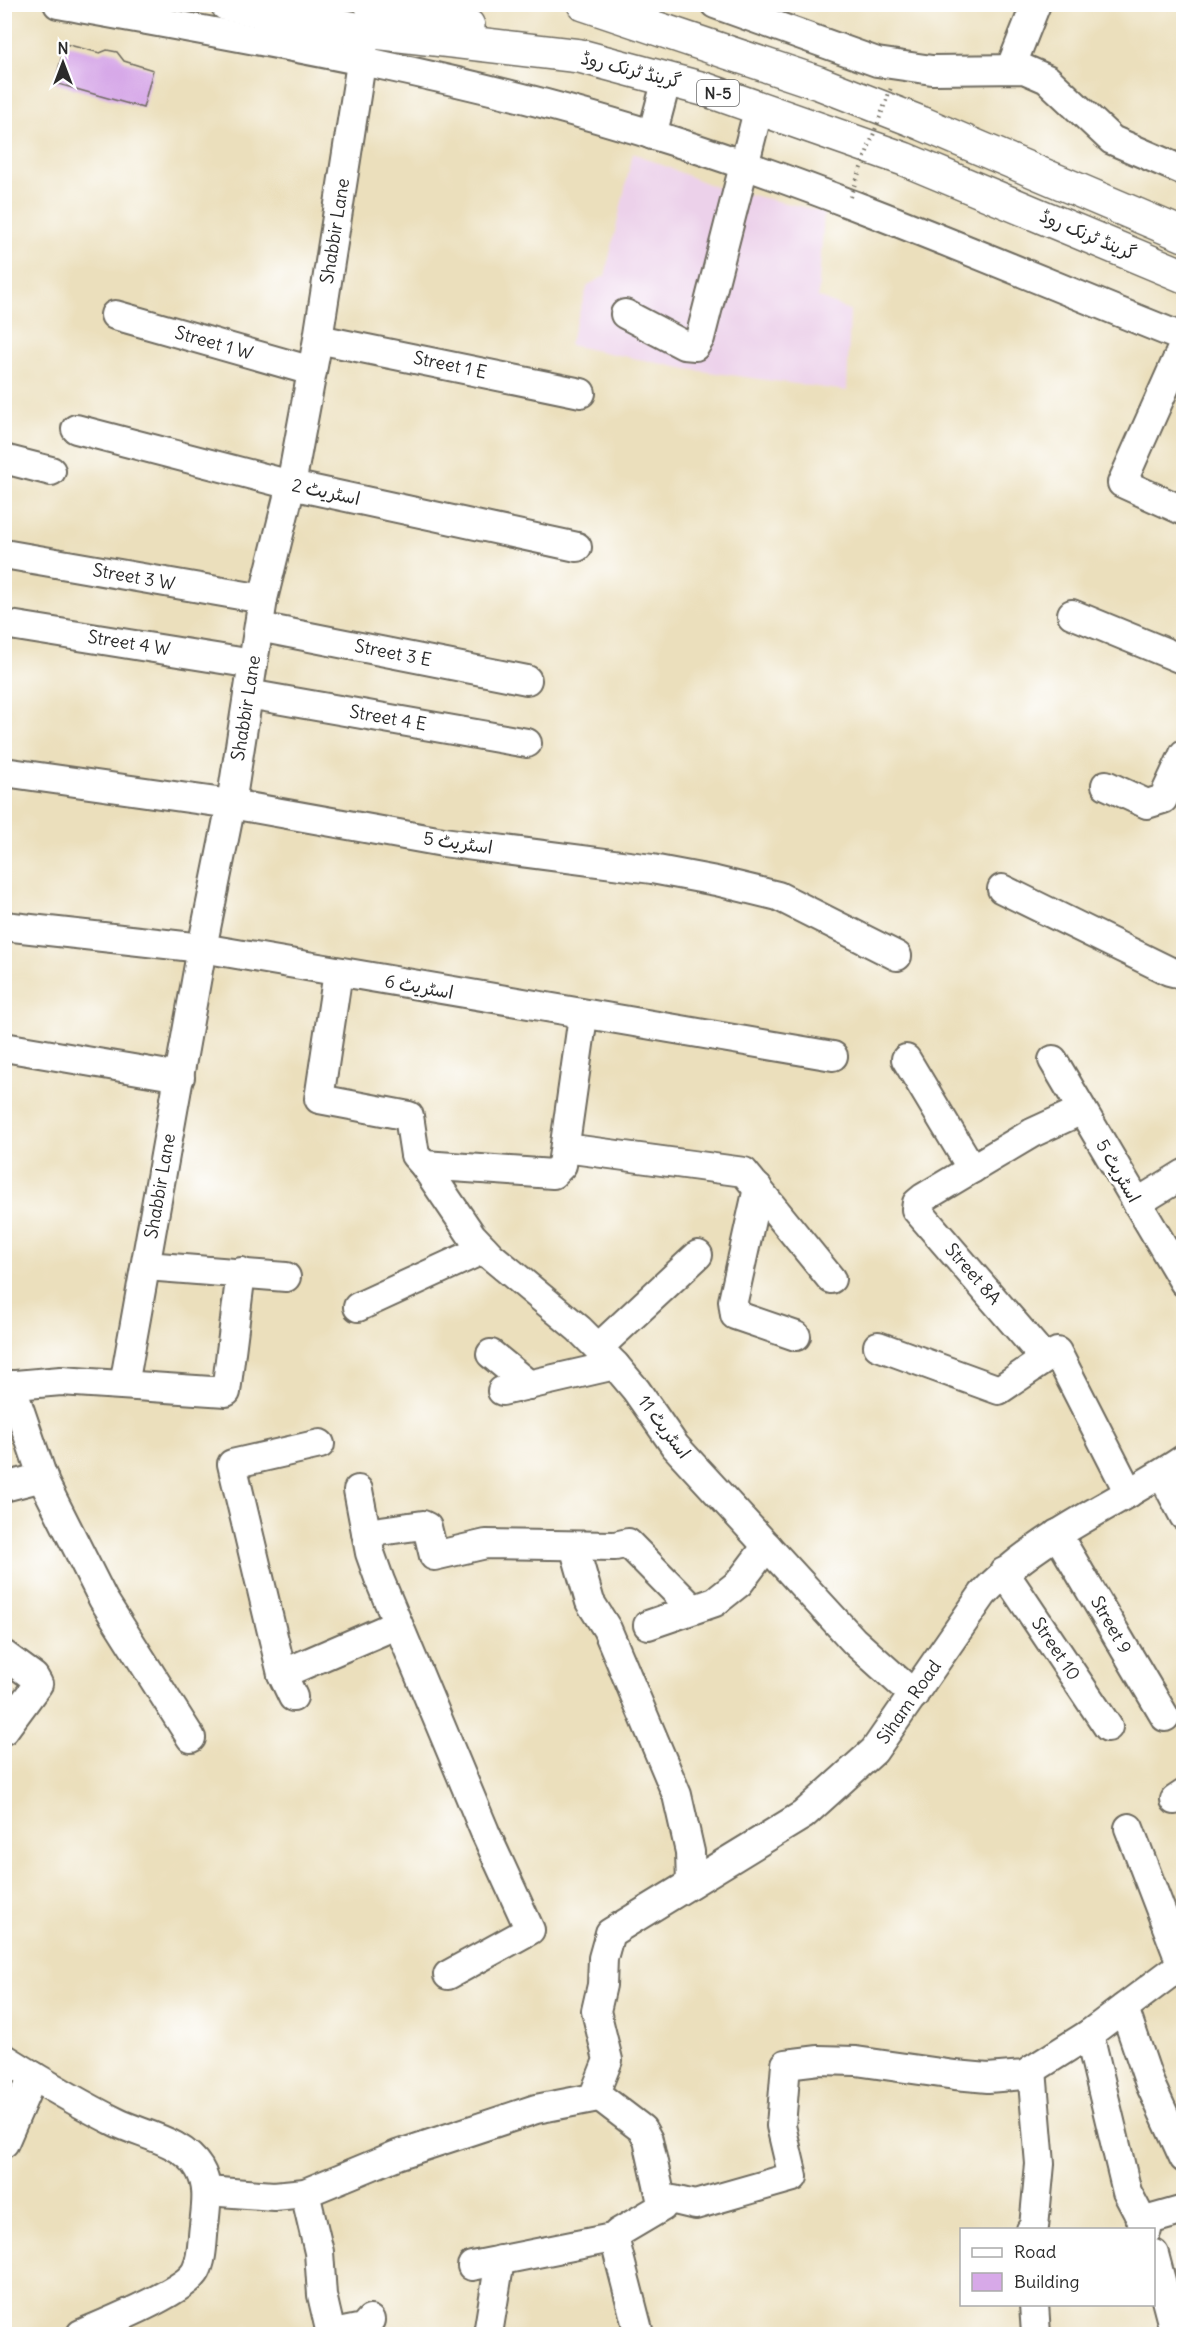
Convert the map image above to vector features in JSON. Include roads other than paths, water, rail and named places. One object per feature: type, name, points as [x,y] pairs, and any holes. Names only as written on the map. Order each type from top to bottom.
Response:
[{"type":"highway","points":[[227,4],[366,32]]},
{"type":"highway","name":"گرینڈ ٹرنک روڈ","points":[[584,4],[762,64],[921,123],[1184,235]]},
{"type":"highway","name":"گرینڈ ٹرنک روڈ","points":[[366,32],[424,14],[666,79],[759,107],[904,159],[1184,276]]},
{"type":"street","points":[[58,4],[366,32],[430,74],[652,135],[744,166],[1184,338]]},
{"type":"street","points":[[715,4],[774,14],[877,62],[903,68],[963,71],[1024,69],[1047,79],[1112,140],[1184,171]]},
{"type":"street","points":[[1011,68],[1036,4]]},
{"type":"street","points":[[762,64],[774,14]]},
{"type":"street","name":"Shabbir Lane","points":[[124,1385],[202,948],[231,804],[263,599],[291,485],[318,339],[366,32]]},
{"type":"street","points":[[652,135],[666,79]]},
{"type":"street","points":[[625,314],[684,345],[695,346],[700,338],[759,107]]},
{"type":"street","name":"Street 1 W","points":[[115,315],[312,371]]},
{"type":"street","name":"Street 1 E","points":[[318,339],[580,393]]},
{"type":"street","points":[[1184,344],[1122,483],[1184,511]]},
{"type":"street","name":"اسٹریٹ 2","points":[[76,429],[291,485],[577,547]]},
{"type":"street","points":[[4,459],[51,471]]},
{"type":"street","name":"Street 3 W","points":[[4,554],[263,599]]},
{"type":"street","points":[[1072,614],[1184,660]]},
{"type":"street","name":"Street 4 W","points":[[4,624],[253,664]]},
{"type":"street","name":"Street 3 E","points":[[259,627],[526,680]]},
{"type":"street","name":"Street 4 E","points":[[248,694],[527,743]]},
{"type":"street","points":[[1106,785],[1147,804],[1163,799],[1184,754]]},
{"type":"street","name":"اسٹریٹ 5","points":[[4,772],[231,804],[443,842],[652,869],[716,881],[778,896],[897,956]]},
{"type":"street","points":[[1002,889],[1169,971],[1180,974],[1184,970]]},
{"type":"street","name":"اسٹریٹ 6","points":[[4,926],[202,948],[583,1016],[832,1056]]},
{"type":"street","name":"اسٹریٹ 11","points":[[338,972],[319,1099],[409,1116],[415,1155],[429,1165],[472,1236],[484,1249],[579,1329],[606,1356],[636,1390],[675,1446],[854,1641],[914,1695]]},
{"type":"street","points":[[429,1165],[553,1174],[562,1165],[583,1016]]},
{"type":"street","points":[[4,1047],[180,1077]]},
{"type":"street","points":[[906,1059],[972,1169]]},
{"type":"street","name":"اسٹریٹ 5","points":[[1053,1060],[1184,1282]]},
{"type":"street","name":"Street 8A","points":[[1082,1110],[1032,1133],[923,1198],[917,1203],[916,1209],[1045,1359],[1057,1352],[1129,1493]]},
{"type":"street","points":[[565,1148],[744,1172],[831,1279]]},
{"type":"street","points":[[1137,1203],[1184,1174]]},
{"type":"street","points":[[758,1188],[733,1301],[735,1316],[796,1336]]},
{"type":"street","points":[[358,1307],[484,1249]]},
{"type":"street","points":[[491,1354],[515,1388],[606,1356],[698,1255]]},
{"type":"street","points":[[146,1266],[286,1277]]},
{"type":"street","points":[[191,1738],[103,1599],[43,1477],[8,1386],[60,1381],[226,1392],[241,1272]]},
{"type":"street","points":[[878,1346],[999,1390],[1045,1359]]},
{"type":"street","points":[[320,1444],[232,1464],[288,1685],[398,1624]]},
{"type":"street","points":[[1173,1467],[1184,1516]]},
{"type":"street","name":"Siham Road","points":[[595,2093],[608,2060],[596,2011],[602,1985],[603,1958],[610,1932],[616,1926],[803,1815],[874,1751],[983,1594],[1004,1572],[1057,1534],[1173,1467]]},
{"type":"street","points":[[4,1487],[43,1477]]},
{"type":"street","points":[[358,1490],[366,1533],[380,1581],[485,1832],[530,1930],[448,1975]]},
{"type":"street","points":[[366,1533],[427,1527],[434,1556],[486,1544],[615,1546],[628,1543],[692,1608]]},
{"type":"street","name":"Street 9","points":[[1057,1534],[1165,1717]]},
{"type":"street","points":[[574,1546],[590,1602],[608,1629],[677,1796],[690,1852],[691,1883]]},
{"type":"street","points":[[648,1625],[715,1602],[739,1583],[767,1546]]},
{"type":"street","name":"Street 10","points":[[1004,1572],[1108,1727]]},
{"type":"street","points":[[4,1655],[34,1677],[38,1684],[4,1730]]},
{"type":"street","points":[[662,2203],[674,2200],[695,2205],[793,2177],[781,2126],[786,2064],[819,2060],[856,2061],[988,2078],[1024,2075],[1089,2034],[1124,2008],[1181,1958],[1129,1828]]},
{"type":"street","points":[[1124,2008],[1150,2084],[1184,2158]]},
{"type":"street","points":[[1089,2034],[1127,2192],[1144,2225],[1184,2210]]},
{"type":"street","points":[[4,2058],[117,2123],[180,2149],[199,2168],[207,2191],[196,2271],[183,2284],[117,2327],[81,2334]]},
{"type":"street","points":[[1032,2070],[1040,2163],[1034,2227],[1032,2228]]},
{"type":"street","points":[[4,2143],[33,2076]]},
{"type":"street","points":[[207,2191],[274,2196],[305,2193],[397,2155],[536,2109],[593,2098],[595,2093],[642,2129],[648,2140],[662,2203],[662,2207],[618,2233],[615,2241],[639,2334]]},
{"type":"street","points":[[305,2193],[319,2252],[322,2295],[332,2334],[363,2328],[370,2320]]},
{"type":"street","points":[[471,2266],[616,2237]]},
{"type":"street","points":[[1155,2258],[1175,2334]]},
{"type":"street","points":[[488,2334],[499,2281],[500,2260]]},
{"type":"street","points":[[1034,2306],[1036,2334]]}]
